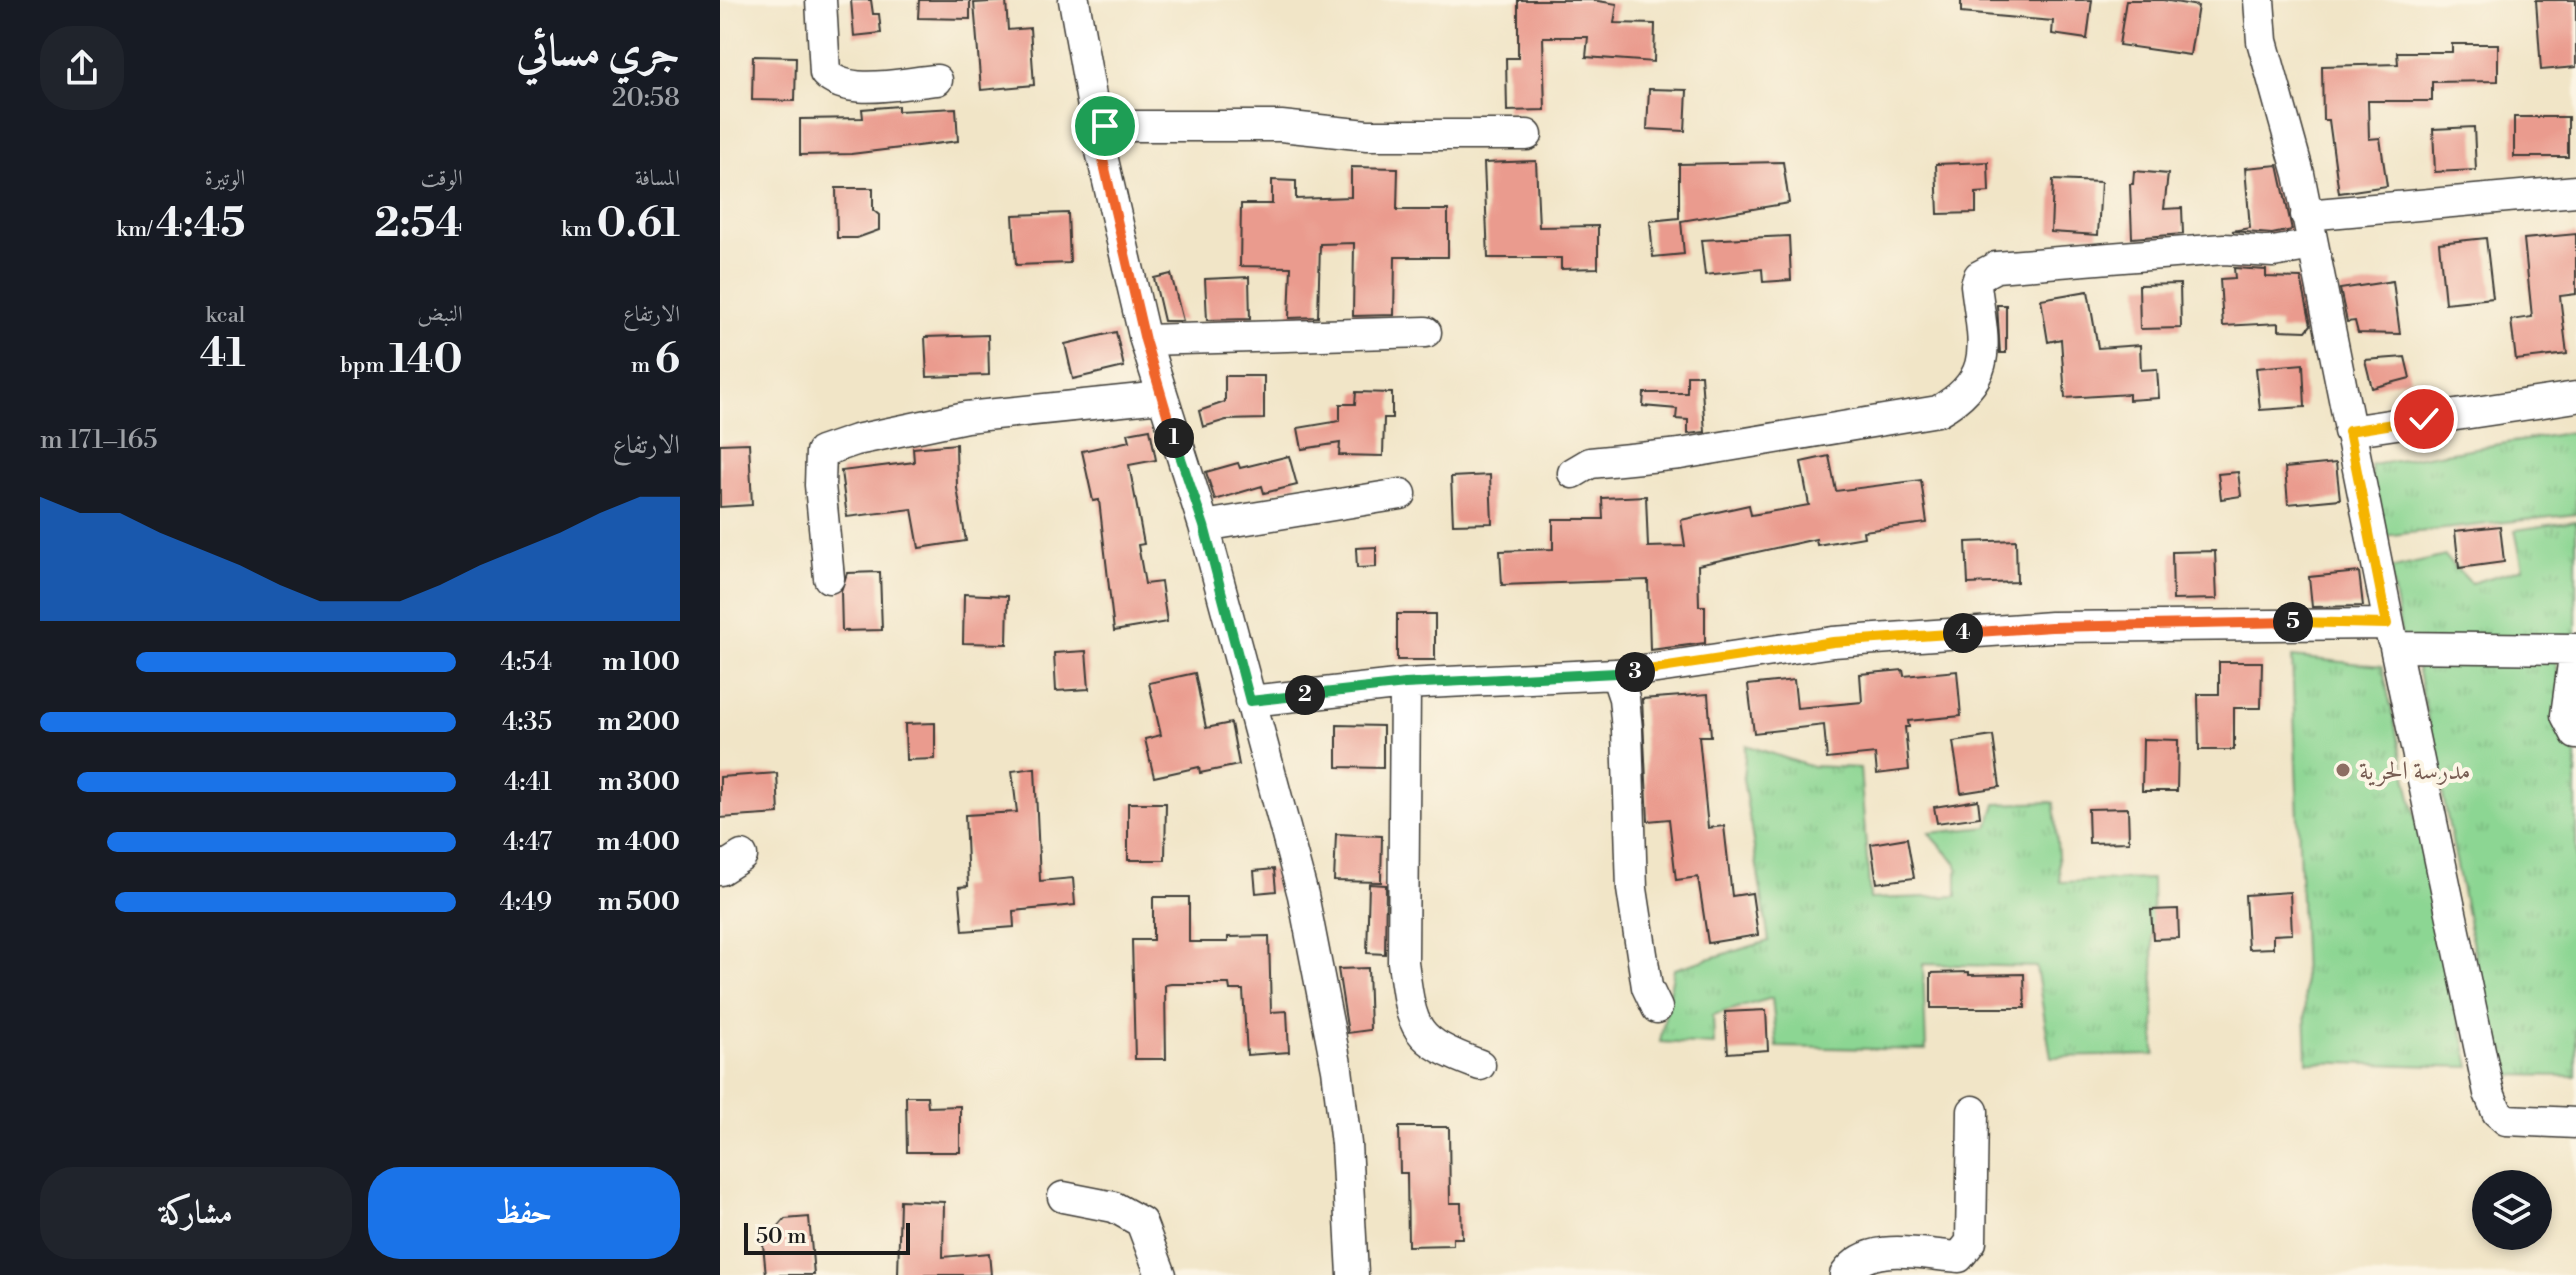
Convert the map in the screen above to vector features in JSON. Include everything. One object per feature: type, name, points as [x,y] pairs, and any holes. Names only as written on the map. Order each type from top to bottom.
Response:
[{"type":"street","points":[[821,0],[825,73],[834,83],[853,86],[937,80]]},
{"type":"street","points":[[1074,0],[1096,126],[1145,340],[1204,526],[1303,895],[1337,1069],[1346,1144],[1353,1275]]},
{"type":"street","points":[[2259,0],[2268,70],[2285,118],[2313,245],[2391,635],[2489,1093],[2497,1112],[2506,1120],[2576,1123]]},
{"type":"street","points":[[1096,126],[1281,126],[1367,135],[1527,135]]},
{"type":"street","points":[[2306,215],[2576,191]]},
{"type":"street","points":[[1573,473],[1590,463],[1680,454],[1938,411],[1964,394],[1980,375],[1984,361],[1976,285],[1979,276],[1996,267],[2224,249],[2273,252],[2313,245]]},
{"type":"street","points":[[1145,340],[1426,332]]},
{"type":"street","points":[[829,578],[820,485],[821,452],[856,440],[966,417],[1161,397]]},
{"type":"street","points":[[2349,431],[2576,397]]},
{"type":"street","points":[[1204,526],[1401,494]]},
{"type":"street","points":[[1250,701],[1405,684],[1616,674],[1833,642],[2051,627],[2391,635],[2576,649],[2566,715],[2576,734]]},
{"type":"street","points":[[1616,674],[1624,698],[1627,730],[1627,812],[1634,900],[1647,987],[1657,1008]]},
{"type":"street","points":[[1405,684],[1403,962],[1409,1004],[1416,1027],[1425,1040],[1480,1065]]},
{"type":"street","points":[[1845,1275],[1856,1262],[1872,1252],[1959,1257],[1971,1242],[1973,1111]]},
{"type":"street","points":[[1063,1197],[1114,1207],[1141,1222],[1161,1275]]},
{"type":"green space","points":[[2574,432],[2576,514],[2375,537],[2371,465]]},
{"type":"green space","points":[[2576,521],[2576,642],[2402,640],[2390,569],[2445,556],[2471,583],[2523,568],[2515,530]]},
{"type":"green space","points":[[2414,651],[2555,652],[2568,750],[2576,754],[2576,1076],[2499,1075]]},
{"type":"green space","points":[[2292,657],[2382,666],[2470,1067],[2307,1062]]},
{"type":"green space","points":[[1746,745],[1809,766],[1860,768],[1870,899],[1957,896],[1957,864],[1929,833],[1988,827],[1996,804],[2054,802],[2060,882],[2152,879],[2155,1055],[2051,1057],[2036,967],[1923,964],[1926,1050],[1777,1047],[1772,998],[1713,1015],[1714,1045],[1660,1042],[1674,969],[1769,941],[1743,779]]},
{"type":"building","points":[[851,0],[871,0],[873,14],[879,14],[881,33],[854,36]]},
{"type":"building","points":[[919,0],[970,0],[970,19],[918,18]]},
{"type":"building","points":[[1518,0],[1592,0],[1617,4],[1614,23],[1655,24],[1654,62],[1586,57],[1588,37],[1543,37],[1545,110],[1507,111],[1506,58],[1518,58]]},
{"type":"building","points":[[1961,0],[2092,0],[2087,39],[2052,34],[2053,21],[1961,13]]},
{"type":"building","points":[[2126,0],[2163,0],[2198,6],[2190,55],[2119,45]]},
{"type":"building","points":[[2536,0],[2576,0],[2576,67],[2541,70]]},
{"type":"building","points":[[1006,1],[1008,30],[1030,28],[1034,85],[981,90],[974,3]]},
{"type":"building","points":[[2452,44],[2498,44],[2498,81],[2432,82],[2432,101],[2368,101],[2369,139],[2380,138],[2387,186],[2339,193],[2329,120],[2323,120],[2322,66],[2398,64],[2397,52],[2452,52]]},
{"type":"building","points":[[753,56],[796,57],[795,101],[752,100]]},
{"type":"building","points":[[1649,89],[1687,90],[1685,131],[1647,129]]},
{"type":"building","points":[[898,106],[898,111],[956,108],[958,141],[851,154],[800,155],[800,119],[863,118],[862,109]]},
{"type":"building","points":[[2514,117],[2568,117],[2568,157],[2514,157]]},
{"type":"building","points":[[2474,127],[2476,170],[2435,172],[2433,129]]},
{"type":"building","points":[[1536,161],[1539,227],[1598,226],[1598,268],[1561,269],[1561,258],[1488,258],[1484,163]]},
{"type":"building","points":[[1783,162],[1789,203],[1681,221],[1684,254],[1653,257],[1650,221],[1679,218],[1679,164]]},
{"type":"building","points":[[1988,162],[1989,192],[1976,193],[1976,213],[1938,214],[1936,164]]},
{"type":"building","points":[[2278,165],[2292,230],[2272,234],[2232,231],[2250,228],[2245,168]]},
{"type":"building","points":[[1351,167],[1398,168],[1397,210],[1448,210],[1448,257],[1395,257],[1394,315],[1353,316],[1354,243],[1320,244],[1318,317],[1289,318],[1291,267],[1240,266],[1241,204],[1272,204],[1272,180],[1296,181],[1296,199],[1351,197]]},
{"type":"building","points":[[2134,171],[2168,174],[2164,209],[2182,208],[2183,234],[2132,238],[2130,184],[2133,184]]},
{"type":"building","points":[[2053,180],[2101,182],[2098,235],[2051,232]]},
{"type":"building","points":[[836,188],[873,188],[873,210],[879,215],[879,230],[857,238],[837,238]]},
{"type":"building","points":[[1068,213],[1070,263],[1016,265],[1013,215]]},
{"type":"building","points":[[2576,234],[2576,294],[2560,296],[2567,354],[2516,360],[2511,320],[2532,317],[2524,239]]},
{"type":"building","points":[[1789,236],[1791,280],[1763,282],[1762,269],[1705,275],[1701,240]]},
{"type":"building","points":[[2486,238],[2493,298],[2445,303],[2439,243]]},
{"type":"building","points":[[2234,268],[2266,270],[2266,277],[2301,278],[2311,325],[2306,331],[2279,330],[2279,323],[2223,326],[2220,279],[2235,278]]},
{"type":"building","points":[[1171,274],[1183,321],[1164,321],[1154,278]]},
{"type":"building","points":[[1249,277],[1250,319],[1207,320],[1205,279]]},
{"type":"building","points":[[2393,281],[2400,334],[2358,333],[2355,321],[2347,322],[2340,289]]},
{"type":"building","points":[[2180,284],[2181,328],[2140,329],[2139,285]]},
{"type":"building","points":[[2088,291],[2098,348],[2140,345],[2141,370],[2157,369],[2159,398],[2129,400],[2129,394],[2065,398],[2061,339],[2048,342],[2041,299]]},
{"type":"building","points":[[1997,305],[2006,305],[2006,353],[2000,353]]},
{"type":"building","points":[[1116,332],[1124,367],[1073,379],[1065,344]]},
{"type":"building","points":[[988,335],[989,375],[927,377],[925,337]]},
{"type":"building","points":[[2405,357],[2410,378],[2372,388],[2365,360]]},
{"type":"building","points":[[2303,364],[2305,407],[2260,410],[2256,368]]},
{"type":"building","points":[[1687,375],[1701,375],[1705,432],[1688,434],[1688,420],[1676,419],[1677,409],[1643,406],[1644,393],[1687,393]]},
{"type":"building","points":[[1225,376],[1264,376],[1264,419],[1226,420],[1203,427],[1199,411],[1225,402]]},
{"type":"building","points":[[1356,392],[1392,393],[1392,418],[1384,418],[1383,456],[1339,455],[1340,443],[1302,449],[1298,428],[1340,421],[1340,404],[1355,404]]},
{"type":"building","points":[[1150,429],[1156,460],[1129,465],[1144,544],[1138,545],[1145,584],[1161,582],[1167,622],[1114,631],[1099,500],[1093,501],[1082,451],[1130,441],[1128,433]]},
{"type":"building","points":[[749,443],[752,505],[720,507],[720,444]]},
{"type":"building","points":[[956,444],[957,488],[966,541],[919,548],[912,509],[847,517],[841,471],[914,462],[913,448]]},
{"type":"building","points":[[1289,456],[1297,485],[1264,493],[1262,486],[1215,500],[1206,472],[1238,463],[1240,468]]},
{"type":"building","points":[[1829,456],[1836,491],[1921,480],[1927,523],[1863,531],[1864,537],[1817,545],[1816,539],[1698,565],[1699,606],[1705,606],[1705,643],[1650,650],[1648,580],[1502,585],[1500,551],[1553,549],[1553,519],[1603,519],[1602,498],[1646,496],[1648,547],[1685,546],[1681,520],[1749,505],[1751,515],[1809,505],[1801,462]]},
{"type":"building","points":[[2336,463],[2340,499],[2288,504],[2285,468]]},
{"type":"building","points":[[2238,472],[2241,496],[2221,499],[2218,474]]},
{"type":"building","points":[[1490,475],[1492,523],[1453,524],[1451,477]]},
{"type":"building","points":[[2500,526],[2504,562],[2459,568],[2455,531]]},
{"type":"building","points":[[2016,540],[2017,582],[1968,584],[1966,542]]},
{"type":"building","points":[[1376,547],[1376,567],[1357,568],[1356,548]]},
{"type":"building","points":[[2215,551],[2217,599],[2173,600],[2172,552]]},
{"type":"building","points":[[880,572],[882,630],[842,631],[841,591],[847,573]]},
{"type":"building","points":[[2359,572],[2363,606],[2312,607],[2309,577]]},
{"type":"building","points":[[964,594],[1008,596],[1007,644],[963,643]]},
{"type":"building","points":[[1397,614],[1435,614],[1435,660],[1397,660]]},
{"type":"building","points":[[1086,651],[1089,689],[1056,691],[1054,653]]},
{"type":"building","points":[[2219,662],[2262,662],[2261,708],[2234,708],[2234,750],[2199,750],[2198,694],[2219,694]]},
{"type":"building","points":[[1903,670],[1904,676],[1957,671],[1961,716],[1908,721],[1909,727],[1905,727],[1909,770],[1877,774],[1875,754],[1827,759],[1824,725],[1754,733],[1748,685],[1794,680],[1797,708],[1862,702],[1860,674]]},
{"type":"building","points":[[1195,673],[1206,728],[1231,723],[1239,765],[1200,773],[1199,767],[1154,777],[1145,739],[1161,735],[1149,683]]},
{"type":"building","points":[[1708,694],[1711,736],[1699,736],[1708,828],[1724,826],[1732,896],[1752,893],[1758,935],[1708,943],[1698,877],[1676,880],[1669,819],[1648,821],[1642,699]]},
{"type":"building","points":[[935,723],[935,759],[906,760],[905,724]]},
{"type":"building","points":[[1337,725],[1383,726],[1383,768],[1337,767]]},
{"type":"building","points":[[1993,736],[2000,787],[1961,793],[1953,742]]},
{"type":"building","points":[[2143,739],[2178,740],[2177,791],[2142,791]]},
{"type":"building","points":[[1035,768],[1040,881],[1073,878],[1075,905],[1013,911],[1014,927],[963,931],[959,887],[968,886],[965,815],[1017,812],[1012,771]]},
{"type":"building","points":[[777,773],[779,814],[720,818],[720,777]]},
{"type":"building","points":[[1978,800],[1980,817],[1937,823],[1934,807]]},
{"type":"building","points":[[1128,803],[1166,803],[1165,860],[1128,860]]},
{"type":"building","points":[[2128,808],[2129,842],[2089,843],[2088,809]]},
{"type":"building","points":[[1336,834],[1382,836],[1381,882],[1334,881]]},
{"type":"building","points":[[1907,838],[1914,878],[1877,883],[1871,844]]},
{"type":"building","points":[[1274,869],[1276,891],[1256,893],[1254,871]]},
{"type":"building","points":[[1369,884],[1386,885],[1385,954],[1367,953]]},
{"type":"building","points":[[2290,892],[2292,934],[2273,935],[2273,948],[2248,949],[2245,895]]},
{"type":"building","points":[[1153,897],[1189,897],[1189,942],[1228,942],[1228,937],[1269,936],[1271,1012],[1287,1011],[1289,1052],[1247,1055],[1243,990],[1230,990],[1229,984],[1171,984],[1165,985],[1166,1059],[1135,1059],[1132,940],[1153,940]]},
{"type":"building","points":[[2178,909],[2179,938],[2153,939],[2151,910]]},
{"type":"building","points":[[1368,968],[1370,1030],[1348,1033],[1338,969]]},
{"type":"building","points":[[1969,972],[1969,975],[2024,974],[2025,1008],[1931,1008],[1931,973]]},
{"type":"building","points":[[1766,1010],[1768,1050],[1728,1053],[1725,1012]]},
{"type":"building","points":[[906,1096],[927,1096],[928,1107],[960,1106],[960,1152],[907,1152]]},
{"type":"building","points":[[1399,1127],[1449,1127],[1450,1203],[1461,1203],[1462,1238],[1453,1238],[1453,1245],[1408,1246],[1407,1173],[1400,1173]]},
{"type":"building","points":[[900,1200],[944,1202],[943,1257],[989,1253],[991,1275],[898,1275]]},
{"type":"building","points":[[809,1217],[814,1275],[766,1275],[763,1244],[785,1219]]},
{"type":"place","name":"مدرسة الحرية","points":[[2343,770]]},
{"type":"route","points":[[1105,126],[1096,126],[1145,340],[1204,526],[1250,701],[1405,684],[1616,674],[1833,642],[2051,627],[2338,622],[2387,624],[2349,431],[2424,419]]}]
